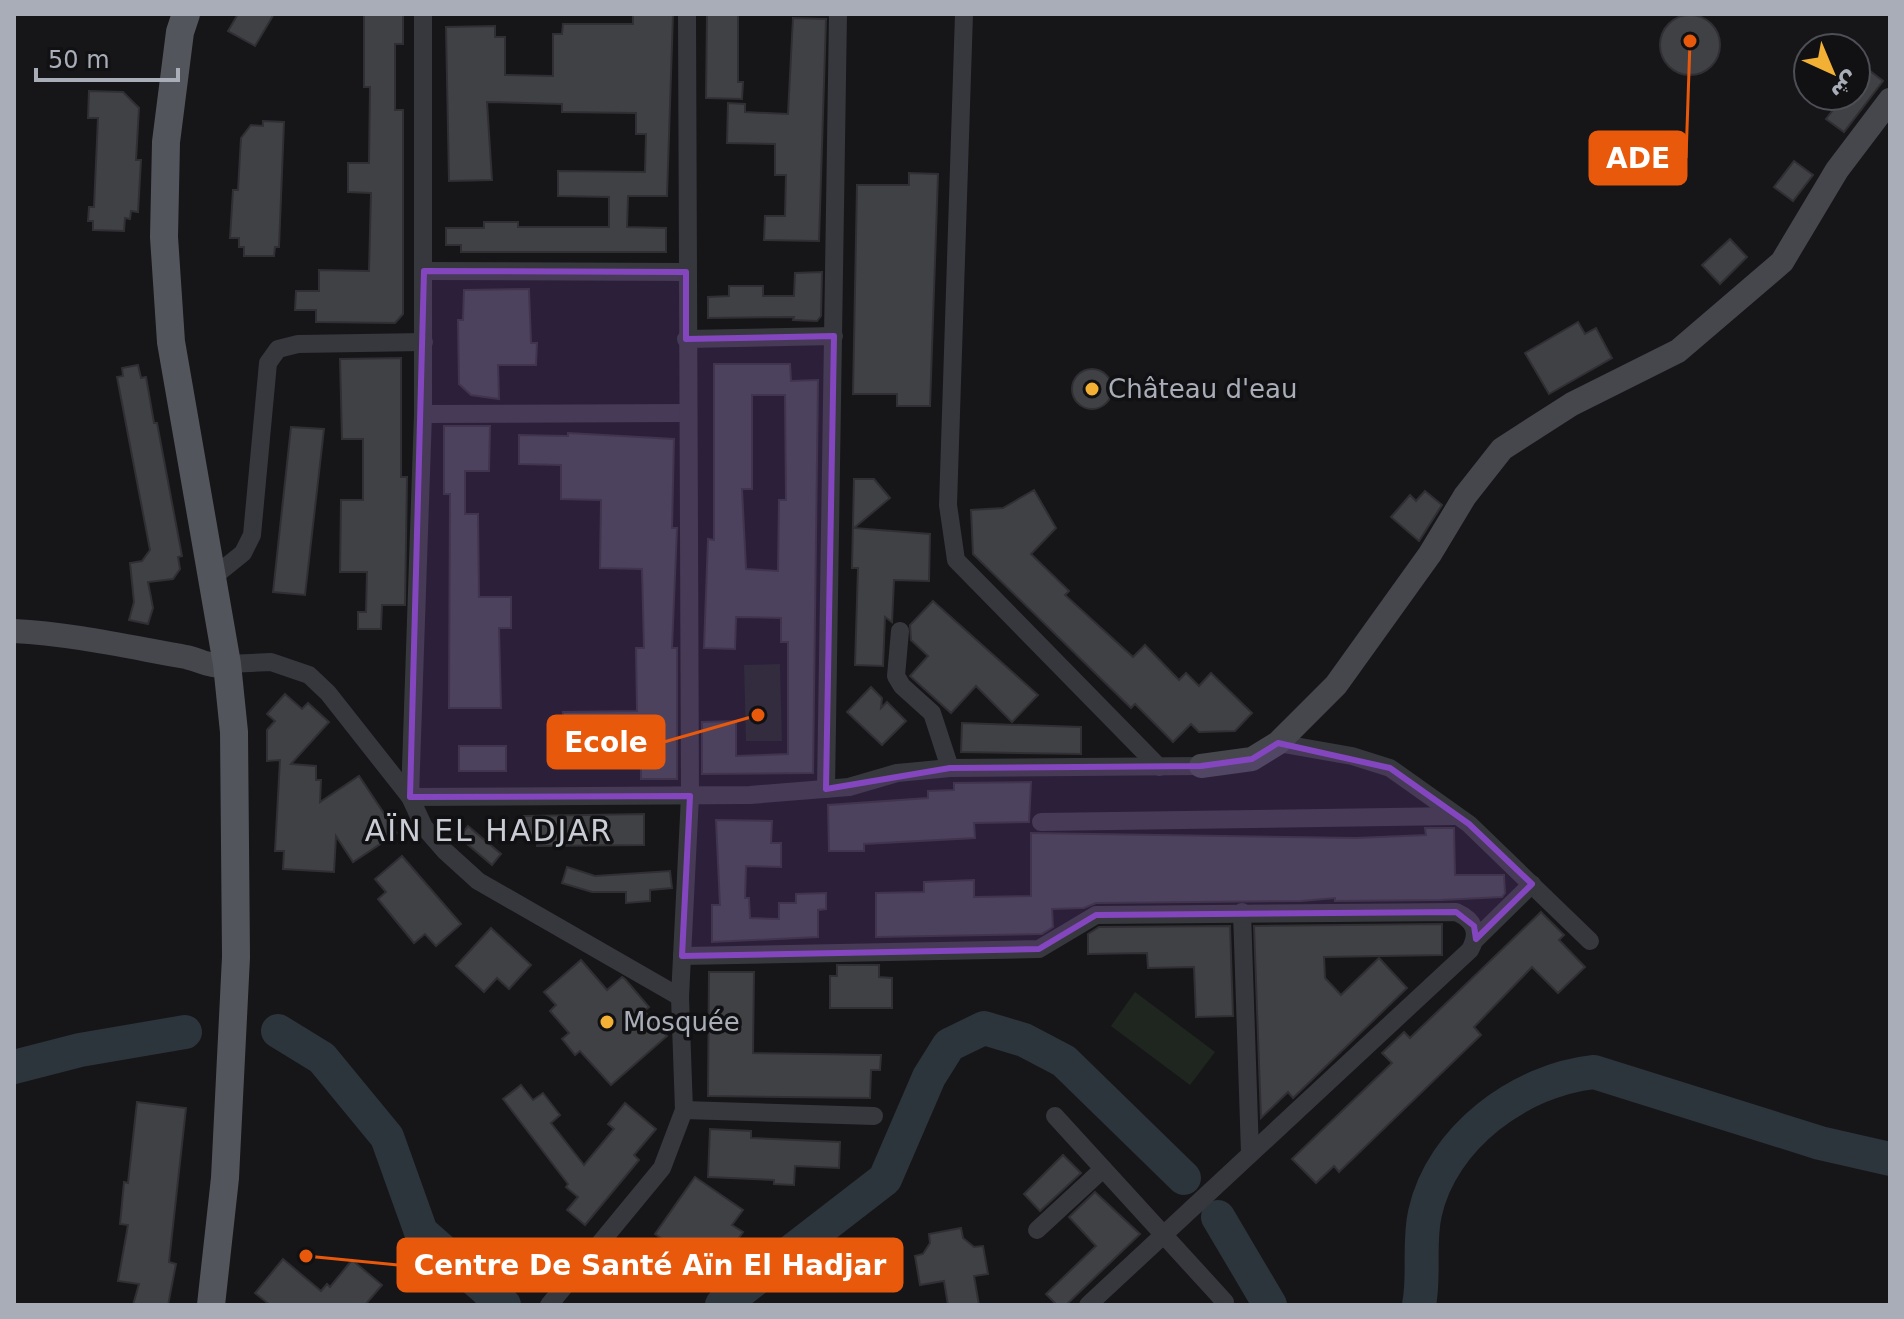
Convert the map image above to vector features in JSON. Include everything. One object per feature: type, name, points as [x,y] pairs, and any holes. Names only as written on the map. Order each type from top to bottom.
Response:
[{"type":"main road","points":[[186,14],[180,32],[166,142],[164,237],[171,342],[227,664],[234,732],[236,957],[225,1178],[211,1305]]},
{"type":"street","points":[[410,797],[423,414],[423,14]]},
{"type":"street","points":[[553,1300],[662,1168],[684,1110],[680,997],[690,796],[687,14]]},
{"type":"street","points":[[826,789],[838,14]]},
{"type":"street","points":[[964,14],[948,505],[956,560],[1159,767]]},
{"type":"street","points":[[410,797],[690,796],[849,787],[897,773],[950,768],[1201,766],[1252,759],[1278,743],[1336,685],[1373,638],[1465,496],[1502,449],[1572,404],[1678,351],[1782,262],[1837,170],[1890,100]]},
{"type":"street","points":[[424,271],[686,272]]},
{"type":"street","points":[[686,339],[834,336]]},
{"type":"street","points":[[212,578],[243,553],[252,535],[268,363],[278,349],[298,344],[424,342]]},
{"type":"street","points":[[423,414],[687,413]]},
{"type":"street","points":[[14,631],[84,638],[191,658],[213,667],[271,662],[309,675],[328,693],[410,797],[424,827],[478,881],[680,997]]},
{"type":"street","points":[[900,631],[896,676],[902,686],[932,713],[950,768]]},
{"type":"street","points":[[1278,743],[1352,756],[1390,768],[1457,816],[1590,941]]},
{"type":"street","points":[[1041,822],[1457,816]]},
{"type":"street","points":[[1088,1305],[1470,950],[1476,939],[1532,884]]},
{"type":"street","points":[[1242,912],[1250,1153]]},
{"type":"street","points":[[682,956],[1025,950],[1056,941],[1084,919],[1096,915],[1456,912],[1474,926],[1476,939]]},
{"type":"street","points":[[684,1110],[874,1116]]},
{"type":"street","points":[[1055,1116],[1225,1302],[1222,1305]]},
{"type":"street","points":[[1037,1230],[1103,1169]]},
{"type":"highlighted area","points":[[424,271],[686,272],[686,339],[834,336],[826,789],[950,768],[1201,766],[1252,759],[1278,743],[1390,768],[1469,824],[1532,884],[1476,939],[1474,926],[1456,912],[1096,915],[1039,949],[682,956],[690,796],[410,797]]},
{"type":"shaded area","points":[[780,664],[782,741],[746,741],[744,665]]},
{"type":"shaded area","points":[[1135,992],[1215,1052],[1190,1085],[1111,1026]]},
{"type":"building","points":[[238,14],[274,14],[255,46],[228,31]]},
{"type":"building","points":[[364,14],[403,14],[403,44],[395,44],[395,110],[403,110],[403,314],[395,323],[316,322],[316,310],[295,310],[296,291],[319,291],[319,270],[369,271],[371,193],[348,192],[348,163],[369,163],[370,87],[364,87]]},
{"type":"building","points":[[633,14],[673,14],[667,196],[628,196],[627,227],[666,228],[666,252],[461,252],[461,245],[446,245],[446,228],[484,228],[484,222],[518,222],[518,227],[609,227],[609,197],[558,196],[558,171],[645,172],[646,134],[636,134],[636,113],[562,112],[562,104],[487,102],[492,180],[449,181],[446,27],[495,26],[495,37],[505,37],[505,75],[553,76],[553,34],[562,34],[563,24],[633,24]]},
{"type":"building","points":[[707,14],[738,14],[738,82],[743,82],[742,99],[706,98]]},
{"type":"building","points":[[1690,15],[1711,24],[1720,45],[1711,66],[1690,75],[1669,66],[1660,45],[1669,24]]},
{"type":"building","points":[[793,18],[826,19],[819,241],[764,240],[765,216],[785,216],[786,175],[775,175],[775,144],[727,143],[728,103],[745,104],[745,112],[788,114]]},
{"type":"building","points":[[1872,72],[1883,81],[1872,95]]},
{"type":"building","points":[[89,91],[123,92],[139,108],[136,160],[141,160],[138,212],[131,211],[130,219],[125,218],[124,231],[93,230],[93,221],[88,221],[89,207],[94,207],[98,118],[88,118]]},
{"type":"building","points":[[1831,112],[1859,112],[1844,132],[1826,119]]},
{"type":"building","points":[[263,121],[284,122],[279,247],[275,247],[274,256],[244,256],[244,247],[239,247],[239,238],[230,238],[233,190],[238,190],[241,138],[251,125],[263,126]]},
{"type":"building","points":[[1794,161],[1813,175],[1793,201],[1774,187]]},
{"type":"building","points":[[909,173],[938,174],[930,406],[897,406],[897,394],[853,394],[857,185],[909,185]]},
{"type":"building","points":[[1730,239],[1747,257],[1720,284],[1702,265]]},
{"type":"building","points":[[822,272],[821,316],[817,321],[793,320],[794,317],[708,318],[708,297],[729,296],[729,286],[763,286],[763,296],[794,296],[795,273]]},
{"type":"building","points":[[529,289],[531,343],[537,343],[536,365],[498,365],[499,399],[471,395],[459,384],[458,320],[463,320],[464,290]]},
{"type":"building","points":[[1578,322],[1585,334],[1596,328],[1612,358],[1549,394],[1525,353]]},
{"type":"building","points":[[401,358],[401,477],[407,477],[405,605],[382,605],[381,629],[358,629],[358,612],[366,612],[367,572],[340,572],[341,500],[363,500],[363,439],[342,439],[340,359]]},
{"type":"building","points":[[714,364],[790,364],[791,381],[818,380],[813,773],[702,774],[702,722],[736,721],[736,756],[788,754],[788,642],[781,642],[781,618],[736,617],[735,649],[704,648],[708,539],[714,540]],"holes":[[[752,395],[785,395],[786,500],[779,500],[778,571],[746,569],[742,489],[752,489]]]},
{"type":"building","points":[[138,365],[141,378],[146,377],[154,423],[157,423],[182,556],[178,557],[180,569],[173,579],[148,582],[153,608],[148,624],[129,620],[134,602],[130,563],[142,561],[150,550],[117,377],[123,376],[122,368]]},
{"type":"building","name":"Château d'eau","points":[[1092,369],[1106,375],[1112,389],[1106,403],[1092,409],[1078,403],[1072,389],[1078,375]]},
{"type":"building","points":[[444,426],[490,426],[489,471],[465,471],[465,514],[478,514],[479,597],[511,597],[511,628],[499,628],[501,708],[449,708],[450,494],[444,494]]},
{"type":"building","points":[[291,427],[324,429],[305,595],[273,592]]},
{"type":"building","points":[[568,433],[674,439],[672,528],[677,528],[672,648],[677,648],[677,779],[641,779],[641,735],[563,736],[563,712],[637,711],[636,648],[644,648],[642,569],[600,568],[601,500],[561,499],[561,465],[519,464],[519,435],[568,436]]},
{"type":"building","points":[[854,479],[874,479],[890,498],[854,528],[930,534],[929,581],[894,580],[892,622],[885,617],[883,666],[855,665],[858,568],[852,568]]},
{"type":"building","points":[[1034,490],[1056,528],[1031,554],[1069,591],[1065,595],[1133,657],[1145,645],[1179,680],[1186,673],[1199,686],[1211,673],[1252,713],[1235,731],[1199,732],[1191,724],[1173,742],[1135,704],[1131,708],[973,554],[971,510],[1003,508]]},
{"type":"building","points":[[1425,491],[1442,505],[1419,541],[1391,517],[1410,495],[1416,501]]},
{"type":"building","points":[[933,601],[1038,695],[1012,722],[976,686],[951,713],[910,676],[928,656],[911,640],[910,625]]},
{"type":"building","points":[[871,687],[882,698],[881,708],[887,702],[906,721],[882,745],[847,712]]},
{"type":"building","points":[[285,694],[302,709],[308,703],[329,722],[291,764],[316,766],[316,780],[321,780],[320,802],[359,776],[397,833],[353,862],[336,836],[334,872],[283,869],[284,851],[275,851],[280,760],[267,761],[267,730],[275,721],[267,714]]},
{"type":"building","points":[[962,723],[1081,727],[1081,754],[961,752]]},
{"type":"building","points":[[459,746],[506,746],[506,771],[459,771]]},
{"type":"building","points":[[1031,782],[1029,822],[974,823],[975,838],[864,844],[864,851],[829,851],[828,805],[928,798],[928,791],[954,790],[954,783]]},
{"type":"building","points":[[644,814],[644,845],[537,846],[537,835],[524,835],[524,816]]},
{"type":"building","points":[[716,820],[772,821],[771,843],[781,843],[781,867],[746,866],[745,898],[749,898],[750,918],[779,919],[779,903],[796,903],[796,894],[826,893],[826,909],[818,910],[818,937],[712,942],[712,905],[720,905]]},
{"type":"building","points":[[468,826],[501,854],[492,865],[459,837]]},
{"type":"building","points":[[1425,828],[1454,828],[1455,875],[1504,875],[1505,893],[1502,897],[1096,903],[1084,908],[1052,909],[1053,927],[1042,934],[876,937],[876,893],[924,892],[924,882],[974,880],[974,897],[1031,896],[1031,833],[1356,838],[1426,835]]},
{"type":"building","points":[[402,856],[461,924],[436,946],[425,934],[414,943],[378,899],[386,892],[375,879]]},
{"type":"building","points":[[567,867],[595,876],[670,871],[672,888],[650,890],[650,901],[626,903],[626,892],[592,892],[562,883]]},
{"type":"building","points":[[1541,912],[1564,935],[1559,940],[1585,967],[1558,993],[1532,967],[1474,1027],[1481,1035],[1339,1172],[1334,1166],[1316,1183],[1292,1159],[1392,1063],[1382,1053],[1404,1032],[1410,1038]]},
{"type":"building","points":[[1442,924],[1442,955],[1324,957],[1325,978],[1341,995],[1379,958],[1407,988],[1293,1098],[1288,1092],[1261,1118],[1254,926]]},
{"type":"building","points":[[1230,926],[1233,1016],[1196,1017],[1194,967],[1148,968],[1147,953],[1088,954],[1088,934],[1099,927]]},
{"type":"building","points":[[491,928],[531,965],[509,989],[497,978],[484,992],[456,966]]},
{"type":"building","name":"Mosquée","points":[[581,960],[607,990],[622,977],[625,979],[649,1007],[644,1011],[667,1036],[611,1085],[580,1051],[575,1055],[562,1039],[569,1033],[550,1011],[556,1005],[544,992]]},
{"type":"building","points":[[837,965],[879,965],[879,977],[892,978],[892,1008],[830,1008],[830,976],[837,976]]},
{"type":"building","points":[[709,972],[754,972],[753,1053],[881,1055],[880,1070],[871,1070],[870,1098],[708,1096]]},
{"type":"building","points":[[521,1085],[533,1100],[543,1093],[560,1115],[551,1123],[584,1165],[614,1129],[608,1124],[625,1103],[656,1129],[634,1155],[639,1160],[585,1225],[567,1210],[578,1197],[566,1187],[568,1184],[503,1099]]},
{"type":"building","points":[[137,1102],[186,1108],[169,1262],[176,1264],[168,1305],[133,1305],[139,1284],[118,1281],[128,1225],[120,1224],[124,1182],[128,1183]]},
{"type":"building","points":[[710,1129],[751,1131],[751,1138],[840,1142],[839,1168],[795,1166],[794,1185],[774,1184],[774,1180],[708,1177]]},
{"type":"building","points":[[1063,1155],[1081,1173],[1040,1211],[1024,1194]]},
{"type":"building","points":[[695,1177],[743,1210],[732,1225],[743,1232],[723,1261],[712,1254],[703,1267],[655,1234]]},
{"type":"building","points":[[1095,1192],[1140,1234],[1066,1305],[1057,1305],[1046,1294],[1096,1246],[1069,1217]]},
{"type":"building","points":[[961,1228],[963,1238],[974,1247],[983,1246],[988,1274],[974,1276],[979,1305],[948,1305],[944,1281],[920,1285],[915,1256],[923,1254],[930,1243],[929,1234]]},
{"type":"building","points":[[283,1259],[321,1291],[327,1284],[330,1287],[352,1260],[382,1285],[365,1305],[270,1305],[255,1293]]},
{"type":"waterway","points":[[722,1305],[885,1179],[929,1077],[949,1045],[984,1028],[1024,1040],[1064,1061],[1184,1178]]},
{"type":"waterway","points":[[278,1031],[322,1058],[387,1137],[421,1232],[504,1305]]},
{"type":"waterway","points":[[14,1067],[80,1050],[185,1032]]},
{"type":"waterway","points":[[1419,1305],[1425,1213],[1434,1185],[1448,1160],[1466,1137],[1512,1100],[1566,1077],[1594,1072],[1820,1143],[1890,1159]]},
{"type":"waterway","points":[[1218,1217],[1270,1305]]},
{"type":"place","name":"ADE","points":[[1690,41]]},
{"type":"place","name":"Château d'eau","points":[[1092,389]]},
{"type":"place","name":"Ecole","points":[[758,715]]},
{"type":"place","name":"Mosquée","points":[[607,1022]]},
{"type":"place","name":"Centre De Santé Aïn El Hadjar","points":[[306,1256]]},
{"type":"district","name":"AÏN EL HADJAR","points":[[489,830]]}]
